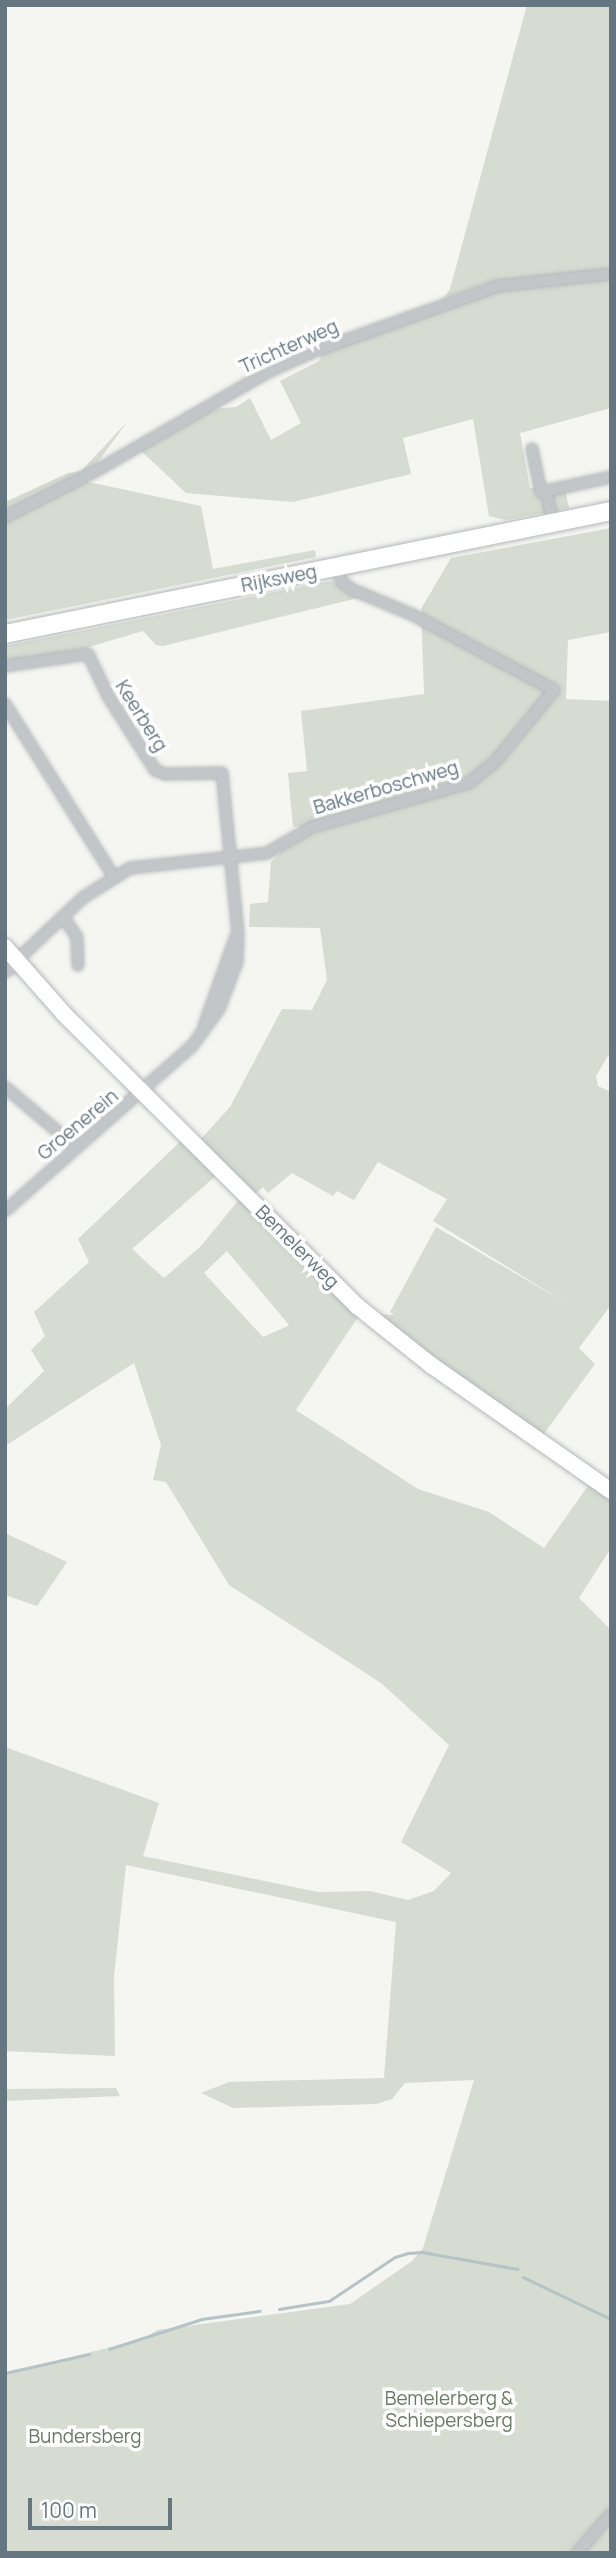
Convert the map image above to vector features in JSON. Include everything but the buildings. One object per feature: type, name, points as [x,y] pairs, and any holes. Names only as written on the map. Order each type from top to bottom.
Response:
[{"type":"main road","name":"Rijksweg","points":[[5,634],[611,511]]},
{"type":"street","name":"Trichterweg","points":[[5,517],[94,472],[268,372],[315,351],[498,286],[611,274]]},
{"type":"street","points":[[532,449],[541,492],[611,477]]},
{"type":"street","points":[[546,491],[552,523]]},
{"type":"street","name":"Bakkerboschweg","points":[[13,965],[114,877],[138,865],[232,858],[276,850],[312,827],[469,783],[495,762],[554,690],[414,615],[351,589],[341,581],[337,567]]},
{"type":"street","name":"Keerberg","points":[[5,666],[88,654],[108,696],[155,770],[222,773],[232,858]]},
{"type":"street","points":[[5,704],[114,877]]},
{"type":"street","name":"Groenerein","points":[[5,1211],[143,1093],[203,1028],[238,934],[232,858]]},
{"type":"street","points":[[64,918],[77,937],[78,965]]},
{"type":"street","name":"Bemelerweg","points":[[5,947],[13,965],[373,1320],[611,1491]]},
{"type":"street","points":[[5,1087],[77,1148]]},
{"type":"street","points":[[577,2553],[611,2514]]},
{"type":"green space","points":[[527,5],[611,5],[611,273],[490,283],[443,299],[450,289]]},
{"type":"green space","points":[[611,275],[611,408],[520,433],[530,488],[564,483],[569,508],[506,520],[489,516],[473,419],[403,438],[411,474],[293,502],[186,493],[140,450],[213,409],[236,407],[250,398],[271,440],[301,423],[280,381],[319,361],[323,351],[487,292]]},
{"type":"green space","points":[[127,422],[93,469],[5,512],[5,502],[68,473],[81,471]]},
{"type":"green space","points":[[84,481],[201,506],[213,569],[315,550],[316,557],[5,620],[5,521]]},
{"type":"green space","points":[[611,528],[611,632],[568,640],[566,699],[611,701],[611,1051],[596,1076],[598,1086],[611,1092],[611,1305],[579,1348],[595,1364],[535,1446],[360,1314],[394,1315],[390,1312],[436,1227],[566,1303],[433,1221],[447,1199],[378,1162],[354,1200],[337,1191],[333,1196],[292,1173],[268,1193],[263,1187],[254,1195],[200,1140],[230,1107],[282,1009],[312,1010],[327,980],[320,928],[249,927],[250,904],[268,902],[271,862],[307,826],[293,827],[288,773],[307,771],[301,711],[424,694],[421,609],[451,558]]},
{"type":"green space","points":[[331,581],[362,597],[163,646],[156,645],[143,631],[82,649],[5,663],[5,646]]},
{"type":"green space","points":[[183,1139],[218,1174],[132,1249],[164,1278],[201,1246],[241,1197],[360,1314],[296,1410],[418,1489],[489,1512],[544,1548],[590,1483],[611,1495],[611,1548],[579,1598],[611,1630],[611,2553],[5,2553],[5,2374],[142,2339],[158,2330],[350,2304],[412,2261],[423,2248],[474,2080],[405,2083],[392,2099],[376,2104],[233,2108],[201,2093],[229,2082],[384,2078],[396,1922],[126,1865],[114,1976],[115,2056],[5,2051],[5,1747],[159,1803],[143,1856],[318,1892],[370,1891],[408,1900],[434,1891],[451,1873],[401,1842],[449,1745],[381,1683],[229,1585],[166,1482],[153,1480],[161,1445],[134,1363],[5,1446],[5,1409],[44,1371],[31,1350],[45,1336],[34,1312],[89,1262],[78,1239]],"holes":[[[227,1251],[289,1325],[263,1337],[204,1273]]]},
{"type":"green space","points":[[5,1533],[67,1562],[37,1606],[5,1595]]},
{"type":"green space","points":[[116,2088],[120,2096],[5,2101],[5,2089]]},
{"type":"waterway","points":[[279,2309],[329,2301],[395,2257],[408,2253],[422,2252],[517,2269]]},
{"type":"waterway","points":[[523,2277],[611,2319]]},
{"type":"waterway","points":[[109,2349],[202,2319],[259,2311]]},
{"type":"waterway","points":[[5,2373],[89,2354]]},
{"type":"park label","name":"Bemelerberg & Schiepersberg","points":[[449,2410]]},
{"type":"park label","name":"Bundersberg","points":[[85,2437]]}]
